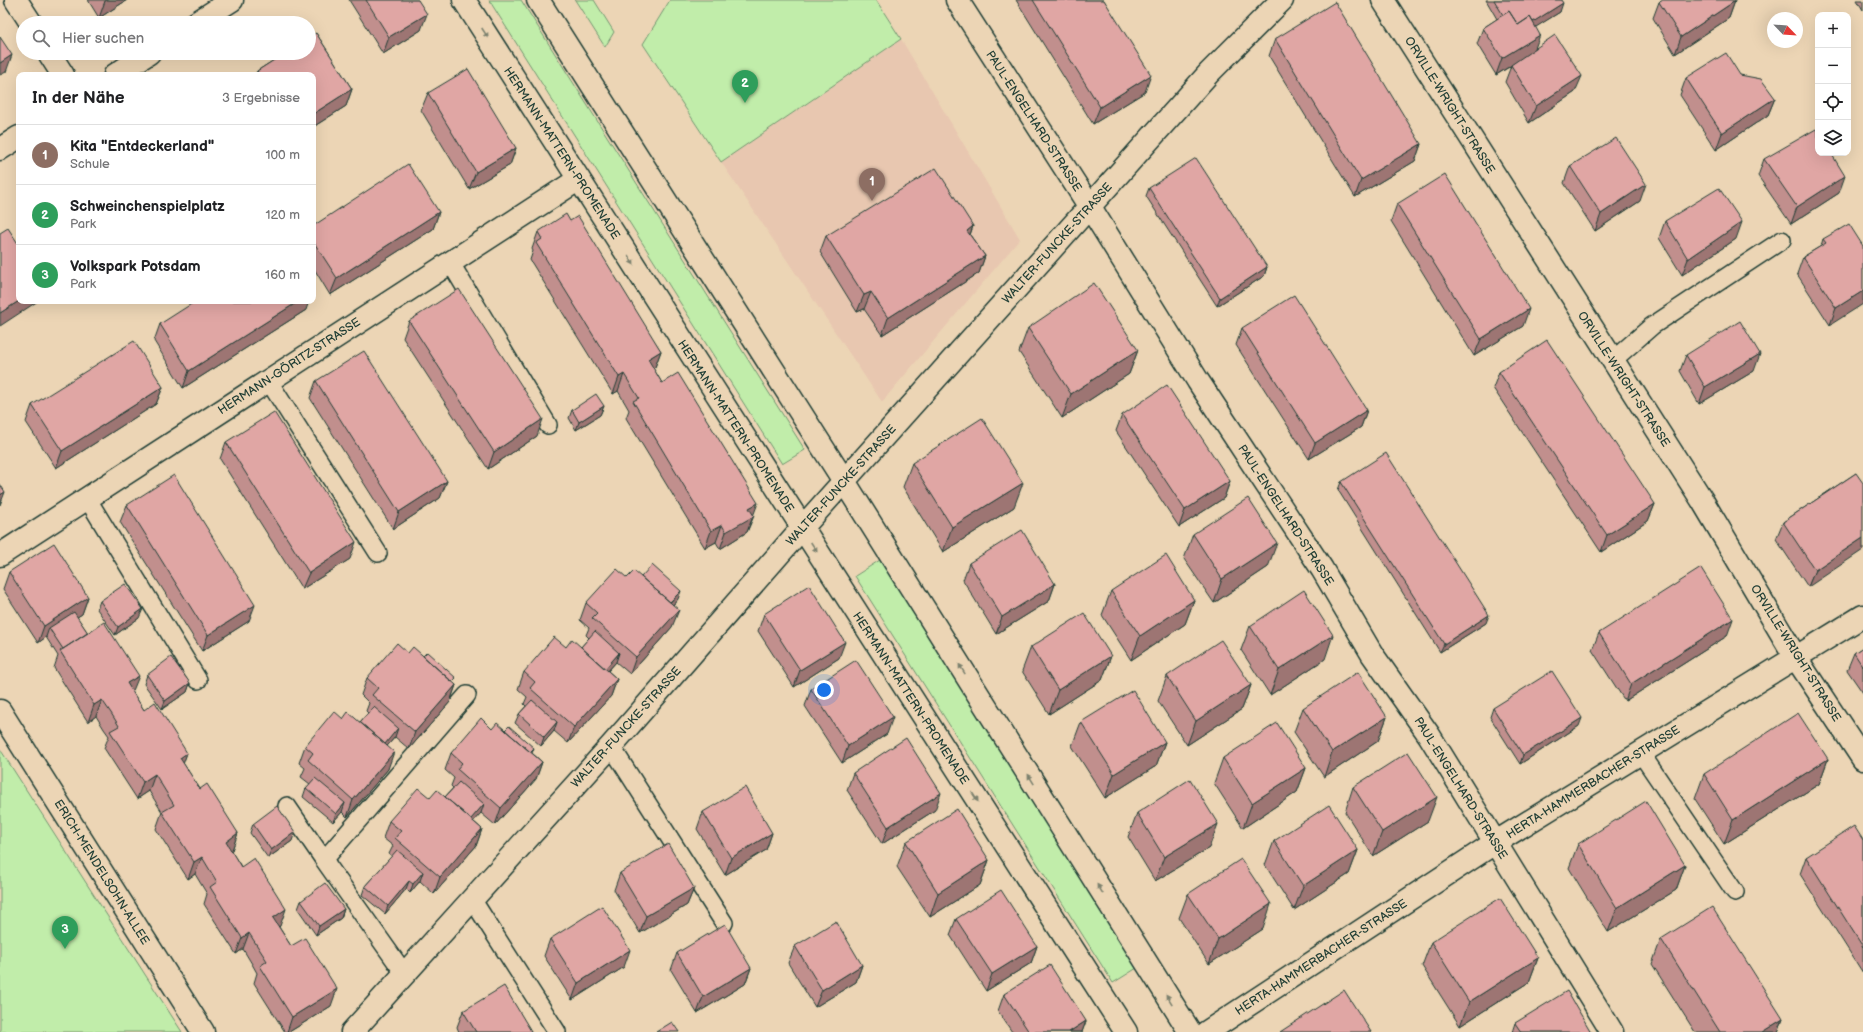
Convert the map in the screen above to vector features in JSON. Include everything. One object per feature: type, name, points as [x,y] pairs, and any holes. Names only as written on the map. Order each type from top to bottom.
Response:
[{"type":"street","points":[[16,0],[26,16]]},
{"type":"street","points":[[207,16],[232,0]]},
{"type":"street","name":"HERMANN-MATTERN-PROMENADE","points":[[464,0],[1126,1032]]},
{"type":"street","points":[[538,0],[844,481],[1190,1032]]},
{"type":"street","name":"PAUL-ENGELHARD-STRASSE","points":[[957,0],[1090,207],[1198,381],[1322,569],[1372,654],[1429,735],[1612,1032]]},
{"type":"street","name":"WALTER-FUNCKE-STRASSE","points":[[352,1032],[611,746],[802,528],[1209,73],[1282,0]]},
{"type":"street","name":"ORVILLE-WRIGHT-STRASSE","points":[[1383,0],[1702,500],[1796,658],[1863,758]]},
{"type":"street","points":[[54,60],[61,72]]},
{"type":"street","points":[[120,72],[138,60]]},
{"type":"street","points":[[0,149],[16,138]]},
{"type":"street","name":"HERMANN-GÖRITZ-STRASSE","points":[[0,554],[579,179]]},
{"type":"street","name":"HERTA-HAMMERBACHER-STRASSE","points":[[1207,1032],[1496,842],[1863,616]]},
{"type":"street","name":"ERICH-MENDELSOHN-ALLEE","points":[[0,711],[203,1032]]},
{"type":"lane","points":[[1612,361],[1652,326],[1782,240]]},
{"type":"lane","points":[[450,262],[548,425]]},
{"type":"lane","points":[[268,380],[378,553]]},
{"type":"lane","points":[[87,498],[198,680]]},
{"type":"lane","points":[[324,860],[468,695]]},
{"type":"lane","points":[[611,746],[724,923]]},
{"type":"lane","points":[[1640,752],[1735,892]]},
{"type":"lane","points":[[287,806],[404,973]]},
{"type":"lane","points":[[472,900],[557,1032]]},
{"type":"shaded area","points":[[901,39],[1020,239],[882,402],[721,162]]},
{"type":"green space","points":[[489,0],[521,0],[805,450],[782,464]]},
{"type":"green space","points":[[575,0],[594,0],[614,32],[605,47]]},
{"type":"green space","points":[[670,0],[876,0],[901,39],[721,162],[643,44]]},
{"type":"green space","points":[[880,560],[1137,968],[1113,983],[855,576]]},
{"type":"green space","points":[[0,749],[182,1032],[0,1032]]},
{"type":"building","points":[[366,0],[418,0],[427,14],[389,37]]},
{"type":"building","points":[[1033,0],[1104,0],[1151,75],[1100,107]]},
{"type":"building","points":[[1494,0],[1561,0],[1563,3],[1533,22],[1530,17],[1518,25],[1509,11],[1503,15]]},
{"type":"building","points":[[1661,0],[1735,1],[1681,37],[1659,2]]},
{"type":"building","points":[[1335,2],[1421,144],[1361,180],[1275,39]]},
{"type":"building","points":[[1509,11],[1518,25],[1530,17],[1540,35],[1502,58],[1483,28]]},
{"type":"building","points":[[316,33],[352,89],[316,112],[316,72],[257,71],[274,60],[316,60]]},
{"type":"building","points":[[1555,35],[1582,76],[1536,106],[1511,65]]},
{"type":"building","points":[[0,37],[12,55],[0,63]]},
{"type":"building","points":[[1726,53],[1740,75],[1761,79],[1775,98],[1722,133],[1686,78]]},
{"type":"building","points":[[468,69],[516,148],[476,172],[428,93]]},
{"type":"building","points":[[1815,130],[1815,156],[1833,156],[1845,176],[1797,207],[1764,159]]},
{"type":"building","points":[[1616,138],[1646,184],[1601,214],[1570,166]]},
{"type":"building","points":[[1196,158],[1267,267],[1220,298],[1149,188]]},
{"type":"building","points":[[408,164],[439,212],[337,278],[316,246],[316,224]]},
{"type":"building","points":[[936,168],[973,226],[967,231],[985,256],[888,318],[871,292],[864,295],[826,236]]},
{"type":"building","points":[[1445,174],[1529,309],[1481,339],[1397,204]]},
{"type":"building","points":[[1719,188],[1742,222],[1688,259],[1665,221]]},
{"type":"building","points":[[566,214],[570,221],[578,216],[661,351],[648,359],[662,383],[678,373],[758,503],[749,508],[754,516],[726,532],[722,525],[711,531],[633,401],[639,398],[624,374],[619,377],[536,243],[542,239],[538,232]]},
{"type":"building","points":[[1849,224],[1863,246],[1863,291],[1836,308],[1803,257],[1826,243],[1823,239]]},
{"type":"building","points":[[8,228],[16,240],[16,303],[0,313],[0,233]]},
{"type":"building","points":[[1094,283],[1138,350],[1071,394],[1028,328]]},
{"type":"building","points":[[459,289],[543,419],[494,452],[409,321]]},
{"type":"building","points":[[1294,295],[1367,410],[1315,443],[1242,328]]},
{"type":"building","points":[[191,304],[294,304],[189,371],[160,324]]},
{"type":"building","points":[[1740,321],[1760,354],[1705,387],[1686,355]]},
{"type":"building","points":[[1547,340],[1655,504],[1607,535],[1499,372]]},
{"type":"building","points":[[134,341],[163,387],[62,451],[32,405]]},
{"type":"building","points":[[364,351],[447,481],[399,512],[316,381]]},
{"type":"building","points":[[1167,385],[1230,481],[1185,510],[1122,415]]},
{"type":"building","points":[[596,394],[604,406],[579,422],[572,410]]},
{"type":"building","points":[[274,412],[356,542],[309,573],[226,442]]},
{"type":"building","points":[[982,418],[1023,483],[952,527],[912,463]]},
{"type":"building","points":[[1386,453],[1489,615],[1444,644],[1341,482]]},
{"type":"building","points":[[1856,473],[1863,483],[1863,538],[1815,570],[1783,522]]},
{"type":"building","points":[[174,475],[255,605],[208,635],[127,505]]},
{"type":"building","points":[[0,484],[5,492],[0,495]]},
{"type":"building","points":[[1248,498],[1277,543],[1222,579],[1193,534]]},
{"type":"building","points":[[1022,530],[1055,584],[1002,617],[969,563]]},
{"type":"building","points":[[54,543],[88,597],[44,626],[9,572]]},
{"type":"building","points":[[1166,555],[1194,600],[1140,636],[1111,591]]},
{"type":"building","points":[[652,565],[681,591],[670,602],[641,577]]},
{"type":"building","points":[[1701,568],[1733,619],[1631,684],[1599,633]]},
{"type":"building","points":[[617,569],[627,578],[634,571],[679,610],[636,657],[592,618],[597,613],[586,603]]},
{"type":"building","points":[[125,584],[143,609],[118,627],[100,601]]},
{"type":"building","points":[[809,585],[845,642],[800,670],[764,614]]},
{"type":"building","points":[[1304,590],[1333,635],[1279,670],[1250,626]]},
{"type":"building","points":[[74,612],[88,633],[63,649],[49,628]]},
{"type":"building","points":[[1084,613],[1111,656],[1058,690],[1031,647]]},
{"type":"building","points":[[104,622],[139,676],[127,683],[135,696],[144,710],[155,702],[187,753],[180,758],[200,789],[207,784],[238,833],[226,842],[241,867],[254,858],[286,909],[273,918],[291,946],[305,938],[337,989],[292,1017],[260,966],[267,961],[249,933],[242,938],[210,887],[217,882],[202,857],[194,862],[162,812],[174,805],[155,774],[143,782],[110,731],[119,726],[111,713],[102,700],[94,705],[60,651]]},
{"type":"building","points":[[595,631],[619,653],[605,669],[581,647]]},
{"type":"building","points":[[554,637],[566,647],[572,639],[617,679],[574,727],[530,688],[535,682],[524,672]]},
{"type":"building","points":[[1221,640],[1251,685],[1196,721],[1167,676]]},
{"type":"building","points":[[397,643],[408,653],[413,647],[456,685],[415,732],[372,695],[378,688],[367,678]]},
{"type":"building","points":[[1863,647],[1863,667],[1854,653]]},
{"type":"building","points":[[427,652],[456,678],[452,682],[423,656]]},
{"type":"building","points":[[171,657],[190,683],[165,701],[147,675]]},
{"type":"building","points":[[856,660],[893,717],[848,746],[811,689]]},
{"type":"building","points":[[1552,671],[1582,718],[1523,755],[1493,708]]},
{"type":"building","points":[[1358,672],[1387,717],[1332,752],[1303,708]]},
{"type":"building","points":[[1133,690],[1165,742],[1114,774],[1081,722]]},
{"type":"building","points":[[532,700],[557,722],[544,737],[519,714]]},
{"type":"building","points":[[374,707],[398,728],[385,744],[360,722]]},
{"type":"building","points":[[334,711],[343,719],[348,712],[394,752],[353,800],[308,760],[313,753],[305,746]]},
{"type":"building","points":[[1798,713],[1828,759],[1733,820],[1704,774]]},
{"type":"building","points":[[481,718],[492,729],[497,723],[542,762],[501,808],[457,769],[462,763],[451,753]]},
{"type":"building","points":[[1277,723],[1306,768],[1252,803],[1223,758]]},
{"type":"building","points":[[509,726],[534,748],[530,752],[505,730]]},
{"type":"building","points":[[906,738],[941,793],[888,827],[853,773]]},
{"type":"building","points":[[1408,752],[1437,797],[1382,832],[1353,787]]},
{"type":"building","points":[[315,778],[345,803],[336,814],[306,788]]},
{"type":"building","points":[[1190,779],[1218,824],[1164,857],[1137,813]]},
{"type":"building","points":[[459,782],[484,804],[471,819],[445,797]]},
{"type":"building","points":[[745,787],[772,833],[731,858],[703,812]]},
{"type":"building","points":[[418,788],[430,798],[437,790],[482,829],[440,877],[395,838],[401,831],[389,821]]},
{"type":"building","points":[[1646,801],[1685,865],[1617,908],[1578,844]]},
{"type":"building","points":[[1329,805],[1358,850],[1303,886],[1274,841]]},
{"type":"building","points":[[277,806],[295,832],[271,850],[253,824]]},
{"type":"building","points":[[957,809],[989,860],[938,893],[906,842]]},
{"type":"building","points":[[1854,826],[1863,840],[1863,947],[1806,857]]},
{"type":"building","points":[[668,844],[694,888],[646,916],[620,873]]},
{"type":"building","points":[[397,850],[423,872],[413,884],[409,881],[388,906],[365,886]]},
{"type":"building","points":[[1241,859],[1271,904],[1218,939],[1188,894]]},
{"type":"building","points":[[325,883],[344,909],[319,926],[301,901]]},
{"type":"building","points":[[1001,890],[1037,946],[992,974],[956,919]]},
{"type":"building","points":[[1500,898],[1538,958],[1469,1002],[1431,942]]},
{"type":"building","points":[[602,906],[630,950],[578,983],[550,939]]},
{"type":"building","points":[[1712,907],[1783,1019],[1762,1032],[1720,1032],[1661,939]]},
{"type":"building","points":[[836,921],[862,965],[822,990],[795,946]]},
{"type":"building","points":[[725,924],[751,968],[703,997],[677,953]]},
{"type":"building","points":[[1050,965],[1086,1021],[1069,1032],[1029,1032],[1004,994]]},
{"type":"building","points":[[504,986],[531,1031],[476,1032],[463,1011]]},
{"type":"building","points":[[1344,990],[1371,1032],[1280,1032]]},
{"type":"building","points":[[1567,991],[1591,1032],[1521,1032],[1515,1023]]},
{"type":"building","points":[[672,1022],[679,1032],[656,1032]]},
{"type":"place","name":"Schweinchenspielplatz","points":[[745,103]]},
{"type":"place","name":"Kita \"Entdeckerland\"","points":[[872,201]]},
{"type":"place","name":"Volkspark Potsdam","points":[[65,949]]}]
